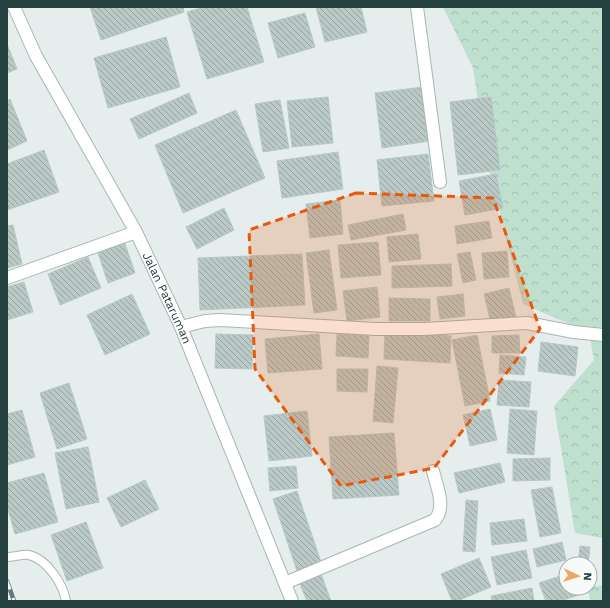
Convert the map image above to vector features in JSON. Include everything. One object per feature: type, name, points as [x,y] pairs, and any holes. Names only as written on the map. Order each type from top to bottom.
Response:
[{"type":"street","name":"Jalan Pataruman","points":[[14,7],[36,56],[136,232],[181,327],[292,601]]},
{"type":"street","points":[[417,7],[440,182]]},
{"type":"street","points":[[7,278],[136,232]]},
{"type":"street","points":[[181,327],[205,321],[220,320],[382,329],[424,329],[527,323],[574,332],[603,335]]},
{"type":"street","points":[[285,583],[435,520],[440,515],[441,506],[433,471]]},
{"type":"lane","points":[[7,557],[29,555],[46,564],[64,592],[66,601]]},
{"type":"highlighted area","points":[[356,193],[493,198],[540,329],[434,468],[341,486],[255,369],[249,230]]},
{"type":"green space","points":[[443,7],[603,7],[603,538],[575,533],[554,406],[594,360],[588,326],[574,326],[523,304],[488,166],[473,68]]},
{"type":"green space","points":[[603,585],[603,601],[590,601],[589,596],[598,596],[598,586]]},
{"type":"building","points":[[90,7],[183,7],[184,12],[101,40]]},
{"type":"building","points":[[205,7],[247,7],[264,62],[207,79],[187,12]]},
{"type":"building","points":[[316,7],[361,7],[367,32],[325,42]]},
{"type":"building","points":[[305,13],[315,47],[278,58],[268,23]]},
{"type":"building","points":[[166,37],[180,87],[108,108],[94,58]]},
{"type":"building","points":[[7,44],[17,69],[7,73]]},
{"type":"building","points":[[423,87],[430,141],[382,148],[375,93]]},
{"type":"building","points":[[189,93],[197,113],[139,139],[130,119]]},
{"type":"building","points":[[328,97],[333,143],[292,147],[287,101]]},
{"type":"building","points":[[491,97],[500,170],[458,175],[450,102]]},
{"type":"building","points":[[10,99],[27,141],[7,150],[7,101]]},
{"type":"building","points":[[280,100],[289,148],[263,152],[255,104]]},
{"type":"building","points":[[236,110],[265,178],[183,213],[155,145]]},
{"type":"building","points":[[44,150],[59,192],[7,210],[7,164]]},
{"type":"building","points":[[338,152],[343,189],[282,198],[277,161]]},
{"type":"building","points":[[428,154],[434,201],[382,206],[377,160]]},
{"type":"building","points":[[496,174],[503,208],[465,215],[459,181]]},
{"type":"building","points":[[340,200],[343,234],[310,238],[306,204]]},
{"type":"building","points":[[224,208],[234,230],[197,249],[186,227]]},
{"type":"building","points":[[403,214],[406,230],[351,240],[348,225]]},
{"type":"building","points":[[489,221],[492,238],[457,244],[455,226]]},
{"type":"building","points":[[13,225],[22,264],[7,268],[7,226]]},
{"type":"building","points":[[418,234],[421,259],[389,262],[387,237]]},
{"type":"building","points":[[124,241],[135,273],[108,283],[97,250]]},
{"type":"building","points":[[378,242],[381,275],[341,278],[338,245]]},
{"type":"building","points":[[329,250],[337,310],[314,313],[306,253]]},
{"type":"building","points":[[507,251],[509,277],[484,279],[482,253]]},
{"type":"building","points":[[470,252],[476,280],[463,283],[457,254]]},
{"type":"building","points":[[302,254],[305,305],[200,310],[198,258]]},
{"type":"building","points":[[88,257],[101,288],[60,305],[48,274]]},
{"type":"building","points":[[451,264],[452,286],[392,288],[392,266]]},
{"type":"building","points":[[24,282],[33,312],[7,320],[7,287]]},
{"type":"building","points":[[377,287],[380,317],[347,321],[343,291]]},
{"type":"building","points":[[509,288],[516,317],[491,323],[484,294]]},
{"type":"building","points":[[132,294],[150,334],[105,355],[87,315]]},
{"type":"building","points":[[463,294],[465,316],[440,319],[437,297]]},
{"type":"building","points":[[389,298],[430,299],[430,321],[389,321]]},
{"type":"building","points":[[385,332],[451,336],[450,363],[384,359]]},
{"type":"building","points":[[216,334],[253,335],[252,369],[215,368]]},
{"type":"building","points":[[319,334],[322,369],[268,373],[265,339]]},
{"type":"building","points":[[337,334],[369,336],[368,358],[336,356]]},
{"type":"building","points":[[477,335],[490,401],[465,406],[452,340]]},
{"type":"building","points":[[519,335],[520,353],[492,353],[492,336]]},
{"type":"building","points":[[541,342],[578,347],[575,376],[538,371]]},
{"type":"building","points":[[500,355],[526,357],[524,375],[499,373]]},
{"type":"building","points":[[377,366],[398,368],[393,423],[373,421]]},
{"type":"building","points":[[337,369],[368,369],[367,392],[337,391]]},
{"type":"building","points":[[499,380],[531,382],[529,407],[497,405]]},
{"type":"building","points":[[69,383],[87,439],[57,449],[40,393]]},
{"type":"building","points":[[490,409],[497,440],[470,446],[463,415]]},
{"type":"building","points":[[510,409],[537,411],[534,455],[507,453]]},
{"type":"building","points":[[22,410],[35,457],[7,465],[7,414]]},
{"type":"building","points":[[307,411],[312,456],[269,461],[264,416]]},
{"type":"building","points":[[394,433],[399,495],[333,499],[329,437]]},
{"type":"building","points":[[88,447],[99,502],[66,509],[55,453]]},
{"type":"building","points":[[550,458],[550,480],[513,481],[513,459]]},
{"type":"building","points":[[500,463],[505,482],[459,493],[454,473]]},
{"type":"building","points":[[296,466],[298,488],[270,491],[268,468]]},
{"type":"building","points":[[44,473],[58,522],[15,534],[7,506],[7,483]]},
{"type":"building","points":[[145,480],[159,509],[121,527],[107,498]]},
{"type":"building","points":[[552,487],[561,533],[540,537],[531,490]]},
{"type":"building","points":[[297,491],[322,565],[298,574],[273,499]]},
{"type":"building","points":[[466,500],[478,501],[475,552],[463,551]]},
{"type":"building","points":[[524,519],[527,541],[492,545],[490,523]]},
{"type":"building","points":[[86,522],[103,568],[67,581],[51,535]]},
{"type":"building","points":[[562,542],[565,556],[558,556],[558,562],[537,567],[533,549]]},
{"type":"building","points":[[580,546],[590,547],[589,556],[579,556]]},
{"type":"building","points":[[526,550],[532,578],[497,585],[491,557]]},
{"type":"building","points":[[479,558],[491,587],[457,601],[452,601],[441,574]]},
{"type":"building","points":[[321,574],[331,601],[307,601],[299,582]]},
{"type":"building","points":[[558,577],[558,596],[576,596],[560,601],[546,601],[539,583]]},
{"type":"building","points":[[532,588],[534,601],[492,601],[491,596]]},
{"type":"railway","points":[[7,581],[14,601]]}]
